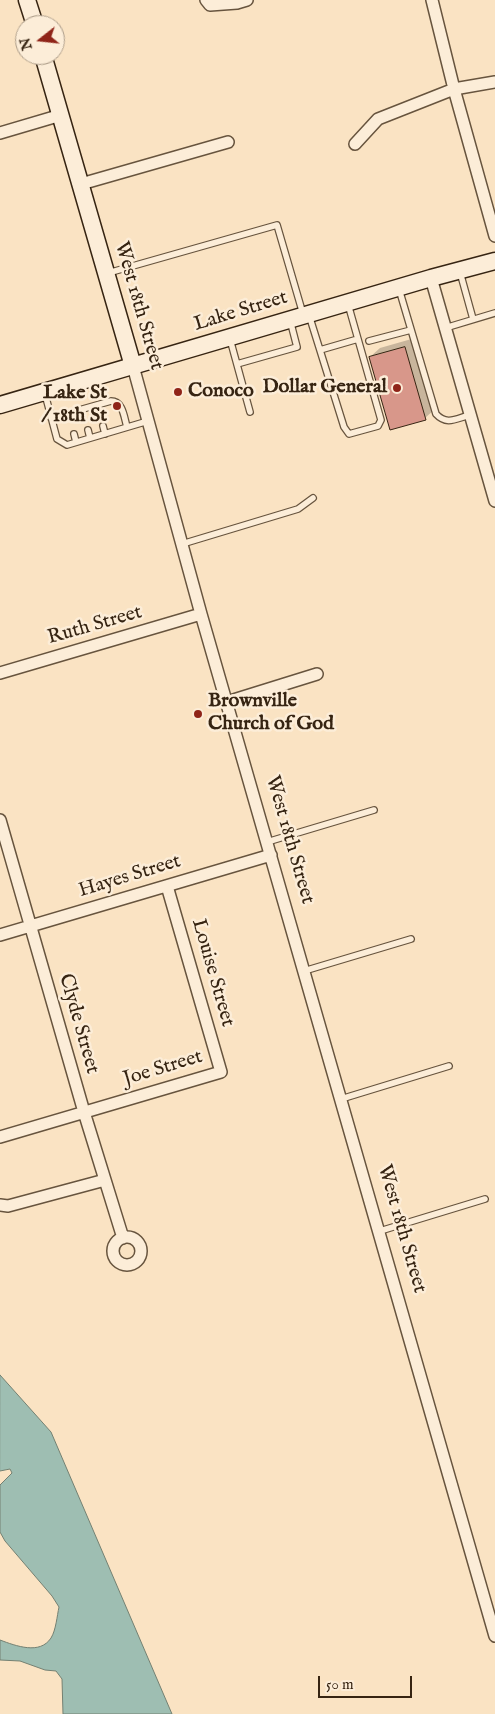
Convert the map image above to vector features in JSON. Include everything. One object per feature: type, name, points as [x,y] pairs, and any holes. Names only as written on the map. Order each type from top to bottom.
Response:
[{"type":"street","points":[[27,0],[32,15]]},
{"type":"street","points":[[206,0],[210,5],[237,3],[247,0]]},
{"type":"street","points":[[432,0],[454,89],[495,236]]},
{"type":"street","name":"West 18th Street","points":[[47,65],[133,366],[201,614],[495,1636]]},
{"type":"street","points":[[355,144],[378,119],[454,89],[495,82]]},
{"type":"street","points":[[0,133],[61,115]]},
{"type":"street","points":[[81,184],[228,142]]},
{"type":"street","name":"Lake Street","points":[[0,405],[399,287],[459,270],[494,264]]},
{"type":"street","points":[[431,278],[495,501]]},
{"type":"street","name":"Ruth Street","points":[[0,673],[201,614]]},
{"type":"street","points":[[227,702],[317,674]]},
{"type":"street","name":"Clyde Street","points":[[0,820],[84,1112],[123,1238]]},
{"type":"street","name":"Hayes Street","points":[[0,935],[270,855]]},
{"type":"street","name":"Louise Street","points":[[167,886],[221,1072]]},
{"type":"street","name":"Joe Street","points":[[0,1137],[221,1072]]},
{"type":"street","points":[[3,1207],[105,1180]]},
{"type":"lane","points":[[106,274],[277,225],[301,316],[320,350],[344,427],[348,434],[378,426],[381,420],[348,302]]},
{"type":"lane","points":[[459,270],[473,319]]},
{"type":"lane","points":[[399,287],[436,414],[441,420],[447,421],[470,415]]},
{"type":"lane","points":[[445,328],[495,312]]},
{"type":"lane","points":[[237,364],[298,347],[301,316]]},
{"type":"lane","points":[[369,342],[411,330]]},
{"type":"lane","points":[[230,337],[250,412]]},
{"type":"lane","points":[[320,350],[358,338]]},
{"type":"lane","points":[[44,392],[57,439],[67,445],[148,421]]},
{"type":"lane","points":[[51,418],[116,401],[121,405],[127,427]]},
{"type":"lane","points":[[96,405],[99,414]]},
{"type":"lane","points":[[82,409],[84,417]]},
{"type":"lane","points":[[68,413],[70,421]]},
{"type":"lane","points":[[103,426],[105,434]]},
{"type":"lane","points":[[88,430],[90,438]]},
{"type":"lane","points":[[74,434],[76,442]]},
{"type":"lane","points":[[182,544],[298,509],[313,498]]},
{"type":"lane","points":[[267,842],[374,810]]},
{"type":"lane","points":[[304,971],[411,939]]},
{"type":"lane","points":[[341,1099],[449,1066]]},
{"type":"lane","points":[[380,1231],[486,1199]]},
{"type":"shaded area","points":[[0,1375],[51,1432],[172,1714],[63,1714],[62,1679],[56,1671],[45,1670],[20,1661],[0,1660],[0,1640],[27,1648],[34,1648],[46,1643],[54,1631],[59,1607],[52,1596],[5,1541],[0,1532],[0,1485],[12,1473],[10,1469],[0,1471]]},
{"type":"building","name":"Dollar General","points":[[405,347],[426,420],[390,430],[369,357]]},
{"type":"place","name":"Dollar General","points":[[397,388]]},
{"type":"place","name":"Conoco","points":[[178,392]]},
{"type":"place","name":"Lake St / 18th St","points":[[117,406]]},
{"type":"place","name":"Brownville Church of God","points":[[198,714]]}]
